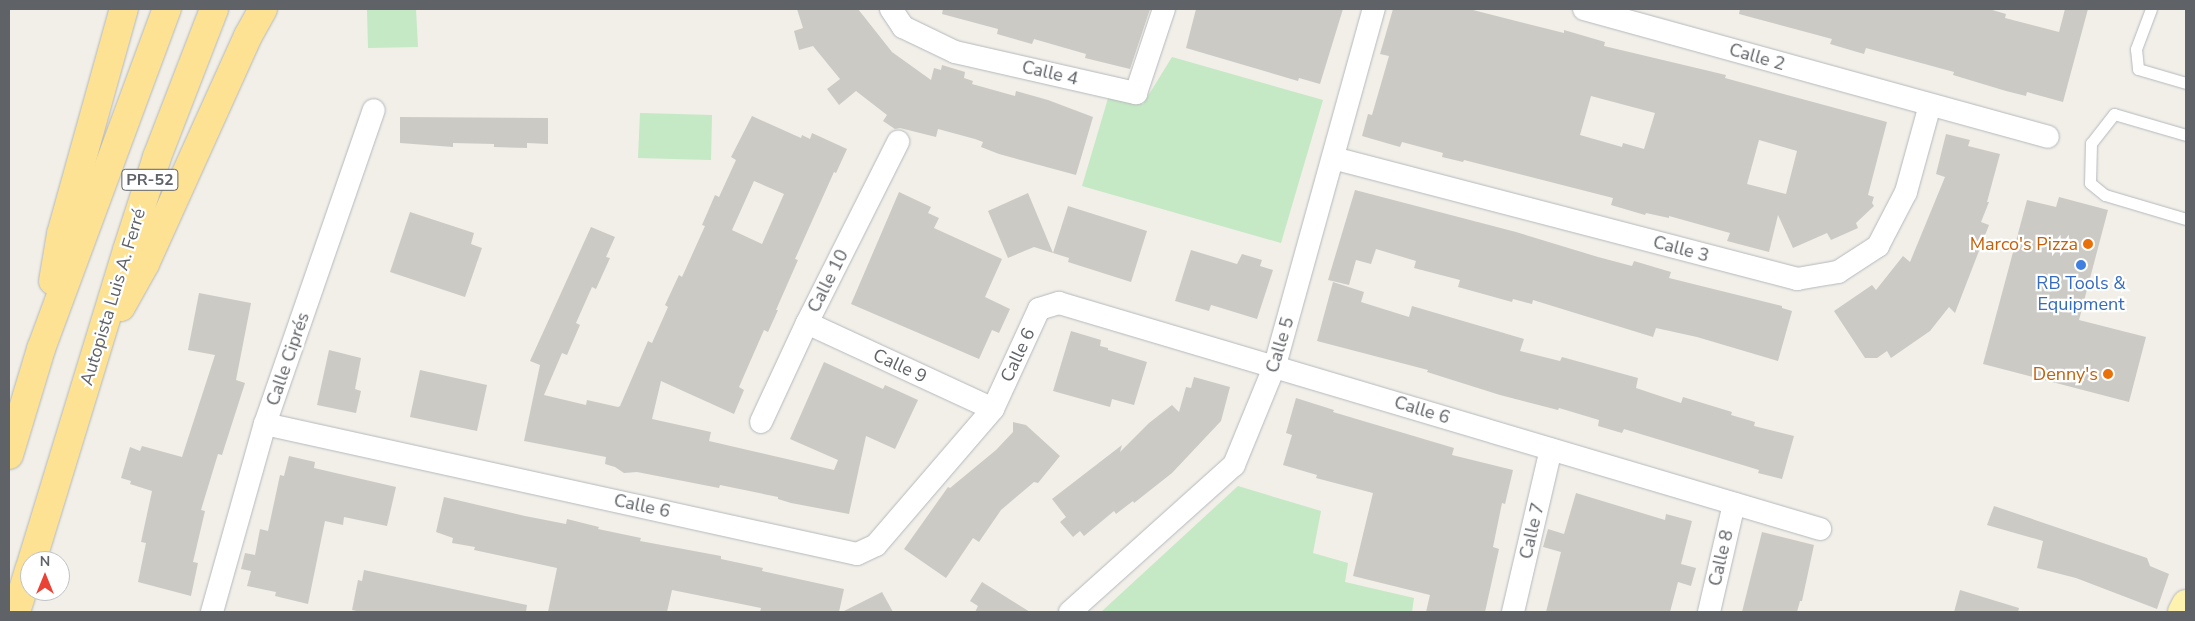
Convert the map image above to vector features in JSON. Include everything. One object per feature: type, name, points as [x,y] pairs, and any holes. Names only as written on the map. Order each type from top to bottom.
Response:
[{"type":"highway","points":[[41,349],[61,234],[124,9]]},
{"type":"highway","name":"PR-52","points":[[9,455],[41,349],[167,9]]},
{"type":"highway","name":"Autopista Luis A. Ferré","points":[[35,551],[157,157],[214,9]]},
{"type":"highway","points":[[95,354],[145,264],[248,36],[263,9]]},
{"type":"highway","points":[[16,612],[20,599]]},
{"type":"main road","points":[[2182,612],[2186,604]]},
{"type":"street","name":"Calle 4","points":[[891,9],[903,27],[956,52],[1136,92],[1164,9]]},
{"type":"street","name":"Calle 5","points":[[1070,612],[1234,465],[1275,365],[1374,9]]},
{"type":"street","name":"Calle 2","points":[[1584,9],[2048,138]]},
{"type":"street","name":"Calle 3","points":[[1333,158],[1797,279],[1838,272],[1878,246],[1906,192],[1930,105]]},
{"type":"street","name":"Calle Ciprés","points":[[212,612],[265,424],[374,110]]},
{"type":"street","name":"Calle 10","points":[[761,422],[807,323],[898,142]]},
{"type":"street","name":"Calle 6","points":[[265,424],[857,554],[876,545],[993,408],[1039,309],[1059,303],[1275,365],[1820,529]]},
{"type":"street","name":"Calle 9","points":[[807,323],[993,408]]},
{"type":"street","name":"Calle 7","points":[[1513,612],[1550,449]]},
{"type":"street","name":"Calle 8","points":[[1709,612],[1734,504]]},
{"type":"lane","points":[[2151,9],[2136,49],[2138,69],[2186,83]]},
{"type":"lane","points":[[2186,135],[2114,114],[2091,143],[2090,183],[2105,195],[2186,219]]},
{"type":"green space","points":[[367,9],[416,9],[418,47],[368,48]]},
{"type":"green space","points":[[1172,57],[1323,100],[1281,243],[1082,186],[1109,95],[1143,104]]},
{"type":"green space","points":[[640,113],[712,115],[711,160],[638,158]]},
{"type":"green space","points":[[1238,486],[1321,511],[1313,553],[1348,563],[1345,582],[1414,598],[1412,612],[1101,612]]},
{"type":"building","points":[[797,9],[858,9],[892,52],[931,80],[934,68],[941,70],[942,65],[965,72],[964,78],[973,81],[972,84],[1015,96],[1016,91],[1048,100],[1093,117],[1076,175],[999,154],[981,147],[983,142],[938,129],[936,137],[900,128],[895,129],[883,121],[887,115],[856,91],[839,105],[827,89],[840,79],[813,46],[799,50],[794,31],[803,28]]},
{"type":"building","points":[[943,9],[1150,9],[1130,69],[1085,58],[1086,54],[1034,39],[1032,44],[997,34],[998,29],[942,14]]},
{"type":"building","points":[[1196,9],[1343,9],[1320,84],[1299,78],[1298,81],[1186,48]]},
{"type":"building","points":[[1393,9],[1469,9],[1564,33],[1564,30],[1605,42],[1604,46],[1726,75],[1725,78],[1887,122],[1868,195],[1874,197],[1872,203],[1874,206],[1856,223],[1858,228],[1831,240],[1827,233],[1793,248],[1778,215],[1769,252],[1727,241],[1730,233],[1669,216],[1669,218],[1646,213],[1645,215],[1611,205],[1613,198],[1464,160],[1463,162],[1442,157],[1443,153],[1402,142],[1400,147],[1362,136],[1368,114],[1372,115],[1389,56],[1380,54]],"holes":[[[1591,96],[1655,113],[1644,149],[1623,143],[1622,147],[1580,135]],[[1759,140],[1797,151],[1786,194],[1747,184]]]},
{"type":"building","points":[[1740,9],[1989,9],[2006,14],[2005,18],[2059,32],[2065,9],[2088,9],[2063,102],[2027,92],[2026,96],[2006,91],[1953,75],[1954,72],[1866,48],[1864,54],[1830,44],[1832,39],[1739,14]]},
{"type":"building","points":[[752,116],[801,138],[802,135],[810,139],[812,133],[847,149],[836,173],[834,172],[795,259],[798,260],[776,310],[778,310],[768,332],[764,330],[739,387],[744,390],[734,414],[661,381],[652,419],[711,432],[709,441],[834,470],[838,460],[790,439],[824,362],[883,389],[885,385],[918,400],[895,449],[866,436],[849,514],[791,503],[778,499],[778,497],[720,485],[719,488],[637,472],[624,473],[615,467],[605,464],[606,457],[524,441],[540,365],[530,361],[591,227],[615,237],[606,257],[610,258],[596,289],[592,287],[576,323],[580,325],[567,355],[562,353],[544,395],[586,405],[587,400],[618,407],[648,341],[652,343],[668,307],[665,305],[679,275],[682,277],[705,226],[702,225],[715,195],[719,197],[736,160],[731,157]],"holes":[[[754,181],[784,194],[762,244],[732,230]]]},
{"type":"building","points":[[400,117],[548,118],[548,144],[527,143],[527,148],[494,147],[494,144],[453,143],[453,147],[400,143]]},
{"type":"building","points":[[1946,134],[1970,140],[1968,146],[2000,154],[1987,202],[1989,202],[1981,222],[1989,225],[1955,313],[1949,307],[1930,331],[1891,358],[1887,351],[1877,358],[1865,358],[1834,311],[1872,285],[1876,290],[1903,256],[1910,262],[1945,177],[1936,174]]},
{"type":"building","points":[[1355,190],[1516,232],[1632,266],[1634,261],[1671,272],[1669,278],[1782,306],[1782,308],[1792,311],[1778,361],[1697,337],[1656,328],[1653,337],[1533,300],[1532,304],[1513,299],[1512,302],[1458,287],[1460,280],[1414,268],[1416,261],[1376,249],[1371,264],[1356,260],[1349,285],[1328,280]]},
{"type":"building","points":[[899,192],[931,207],[928,213],[939,218],[934,228],[1002,259],[985,297],[1010,309],[999,333],[992,330],[979,359],[851,304]]},
{"type":"building","points":[[1028,193],[1053,253],[1034,247],[1008,258],[988,211]]},
{"type":"building","points":[[2059,197],[2108,210],[2079,320],[2146,337],[2129,402],[1983,364],[2027,200],[2056,207]]},
{"type":"building","points":[[1068,206],[1147,231],[1131,282],[1068,262],[1069,258],[1053,253]]},
{"type":"building","points":[[410,212],[474,233],[471,244],[482,248],[465,297],[390,272]]},
{"type":"building","points":[[1191,250],[1237,264],[1242,254],[1262,260],[1260,266],[1273,270],[1257,319],[1211,305],[1209,311],[1175,301]]},
{"type":"building","points":[[1333,282],[1364,292],[1361,302],[1409,317],[1412,306],[1524,339],[1520,351],[1560,361],[1562,357],[1638,378],[1636,388],[1681,403],[1683,397],[1732,412],[1731,415],[1755,422],[1754,426],[1794,436],[1782,479],[1758,473],[1759,470],[1624,429],[1622,433],[1598,426],[1599,420],[1559,408],[1558,410],[1500,395],[1427,372],[1428,370],[1317,341]]},
{"type":"building","points":[[199,293],[251,303],[236,380],[245,383],[222,455],[218,454],[201,510],[205,511],[193,562],[198,563],[191,596],[138,582],[146,543],[141,542],[152,491],[130,484],[131,481],[121,478],[130,447],[140,451],[142,446],[182,457],[215,355],[188,350]]},
{"type":"building","points":[[1071,331],[1101,340],[1100,346],[1108,348],[1108,350],[1147,362],[1134,405],[1112,399],[1110,407],[1053,391]]},
{"type":"building","points":[[329,350],[361,358],[355,389],[361,391],[356,413],[317,405]]},
{"type":"building","points":[[420,370],[487,385],[477,431],[410,417]]},
{"type":"building","points":[[1194,377],[1230,387],[1221,421],[1172,473],[1134,503],[1133,501],[1116,514],[1114,511],[1084,536],[1080,531],[1073,537],[1060,522],[1066,517],[1052,499],[1122,445],[1120,452],[1149,423],[1172,405],[1179,412],[1186,387],[1191,388]]},
{"type":"building","points":[[1296,398],[1334,410],[1333,412],[1454,448],[1452,455],[1513,470],[1505,504],[1502,503],[1493,547],[1499,549],[1485,612],[1426,612],[1430,595],[1353,576],[1373,493],[1316,478],[1317,475],[1283,465],[1292,435],[1286,433]]},
{"type":"building","points":[[1013,422],[1026,425],[1060,456],[1038,483],[1034,482],[1001,510],[979,542],[973,538],[946,578],[904,549],[948,487],[950,488],[996,450],[1013,432]]},
{"type":"building","points":[[289,456],[315,462],[314,468],[396,487],[387,526],[344,517],[343,525],[325,521],[308,604],[275,596],[276,592],[247,586],[251,571],[241,569],[245,553],[255,555],[260,529],[268,531],[280,475],[284,476]]},
{"type":"building","points":[[1576,493],[1665,520],[1666,514],[1692,521],[1681,564],[1696,568],[1691,586],[1678,582],[1670,612],[1546,612],[1561,552],[1543,547],[1548,529],[1564,534]]},
{"type":"building","points":[[444,497],[566,524],[567,519],[599,527],[598,529],[641,538],[640,541],[721,556],[721,559],[763,568],[762,571],[844,589],[839,612],[760,612],[761,608],[672,590],[667,612],[548,612],[557,568],[474,550],[475,547],[452,543],[453,538],[436,532]]},
{"type":"building","points":[[1994,506],[2147,558],[2150,566],[2169,574],[2157,609],[2076,578],[2037,568],[2043,541],[1987,525]]},
{"type":"building","points":[[1762,532],[1814,545],[1802,601],[1800,601],[1797,612],[1742,612]]},
{"type":"building","points":[[364,570],[527,605],[526,612],[361,612],[352,610],[358,580],[362,581]]},
{"type":"building","points":[[982,582],[1030,612],[975,612],[978,606],[970,601]]},
{"type":"building","points":[[1960,590],[2019,608],[2018,612],[1954,612]]},
{"type":"building","points":[[882,592],[893,612],[842,612]]},
{"type":"place","name":"Marco's Pizza","points":[[2088,244]]},
{"type":"place","name":"RB Tools & Equipment","points":[[2081,265]]},
{"type":"place","name":"Denny's","points":[[2108,374]]}]
